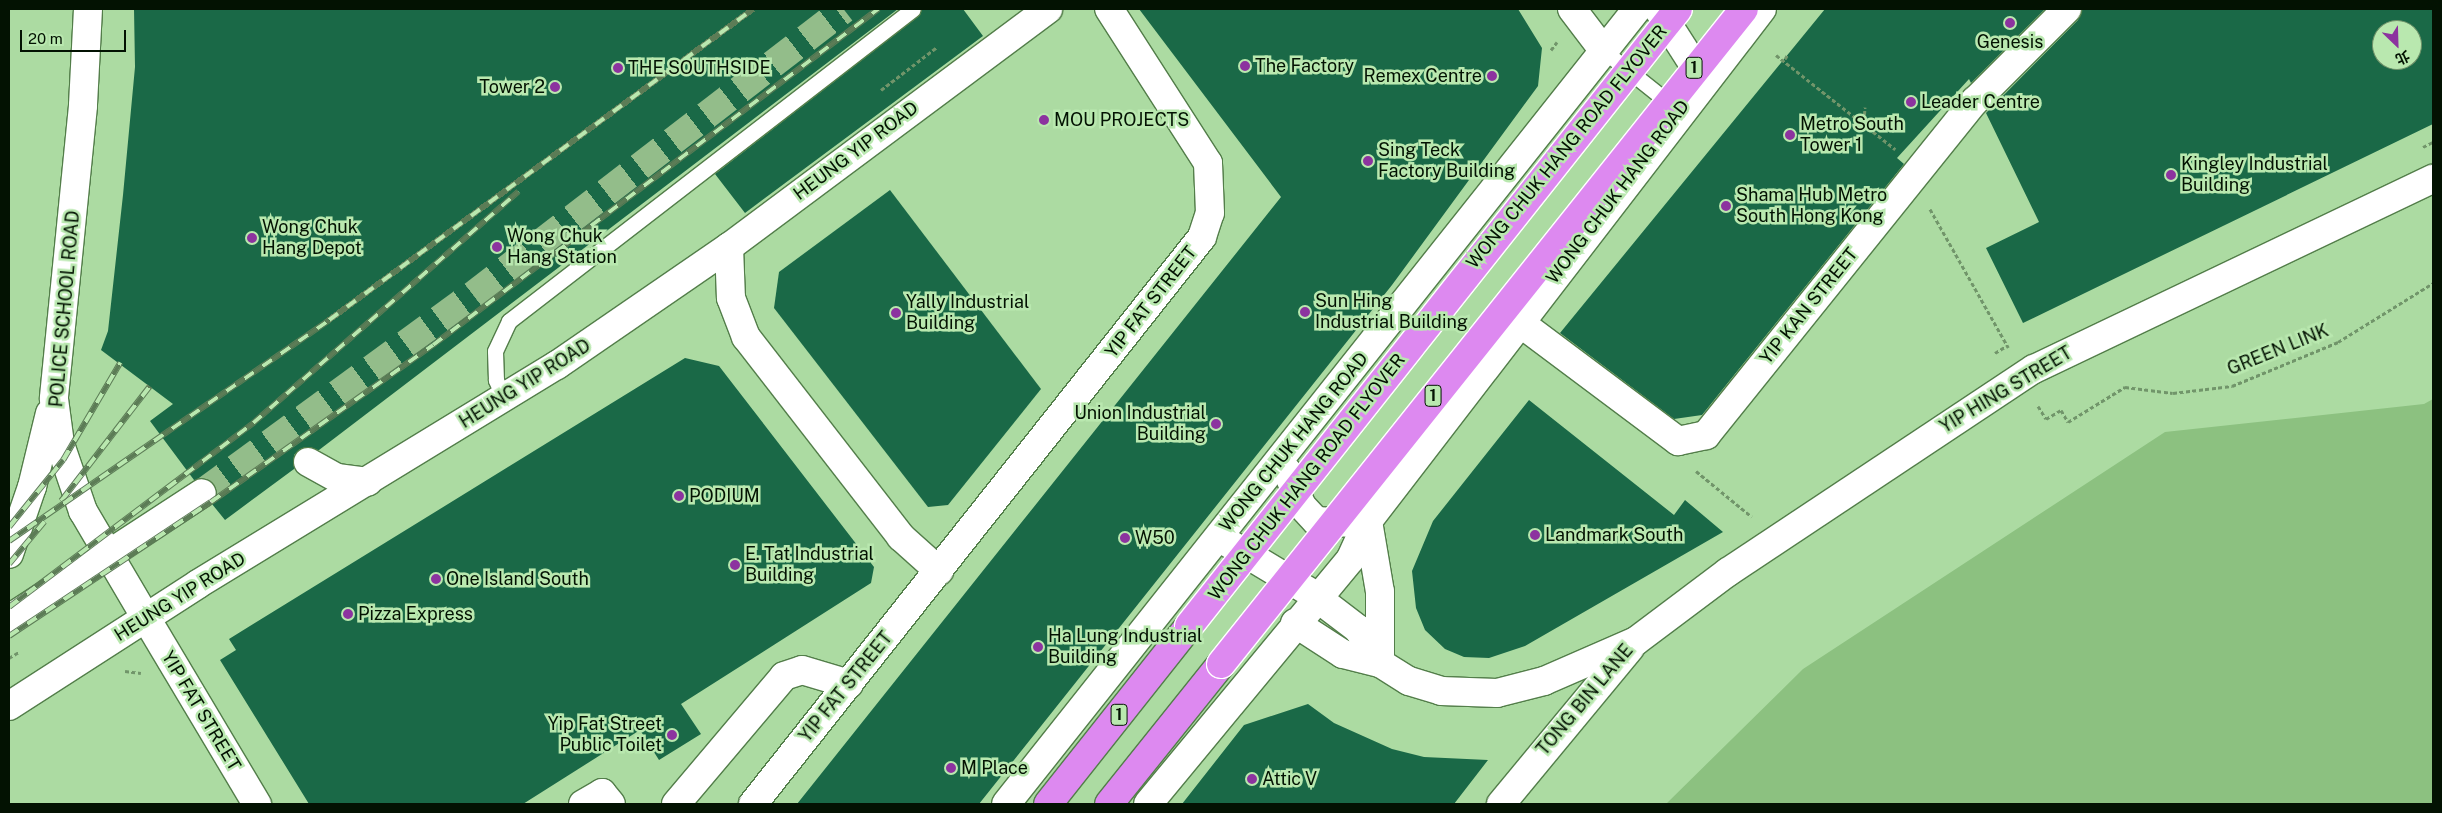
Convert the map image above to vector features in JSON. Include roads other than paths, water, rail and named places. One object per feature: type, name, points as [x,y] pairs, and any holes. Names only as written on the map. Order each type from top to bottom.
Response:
[{"type":"highway","name":"WONG CHUK HANG ROAD FLYOVER","points":[[1048,804],[1678,9]]},
{"type":"highway","name":"1","points":[[1109,804],[1744,9]]},
{"type":"street","name":"POLICE SCHOOL ROAD","points":[[88,9],[83,106],[54,399],[71,483],[108,556],[146,618]]},
{"type":"street","name":"HEUNG YIP ROAD","points":[[1019,29],[1038,9]]},
{"type":"street","name":"HEUNG YIP ROAD","points":[[9,706],[146,618],[504,399],[729,247],[1048,9]]},
{"type":"street","name":"YIP FAT STREET","points":[[753,804],[1202,237],[1210,213],[1208,162],[1109,9]]},
{"type":"street","points":[[1572,9],[1604,51]]},
{"type":"street","name":"WONG CHUK HANG ROAD","points":[[1006,804],[1284,457],[1637,9]]},
{"type":"street","points":[[1658,9],[1704,81]]},
{"type":"street","name":"WONG CHUK HANG ROAD","points":[[1148,804],[1316,597],[1350,560],[1368,521],[1680,111],[1762,9]]},
{"type":"street","name":"YIP KAN STREET","points":[[1519,322],[1678,442],[1706,436],[1975,101],[2067,9]]},
{"type":"street","name":"YIP HING STREET","points":[[1636,641],[1728,572],[2034,369],[2433,179]]},
{"type":"street","points":[[729,247],[731,298],[746,337],[901,537],[939,571]]},
{"type":"street","points":[[9,554],[32,487],[54,399]]},
{"type":"street","points":[[1284,457],[1291,484],[1316,521],[1339,526],[1368,521],[1380,592],[1380,663]]},
{"type":"street","points":[[308,462],[336,478],[368,482]]},
{"type":"street","points":[[9,619],[202,493]]},
{"type":"street","name":"TONG BIN LANE","points":[[1218,537],[1316,597],[1358,629],[1380,663]]},
{"type":"street","name":"YIP FAT STREET","points":[[146,618],[257,804]]},
{"type":"street","name":"TONG BIN LANE","points":[[1295,623],[1343,654],[1380,663],[1409,681],[1441,691],[1497,693],[1544,681],[1636,641]]},
{"type":"street","name":"TONG BIN LANE","points":[[1501,804],[1636,641]]},
{"type":"street","points":[[676,804],[784,676],[802,670],[849,684]]},
{"type":"street","points":[[583,804],[602,793],[611,804]]},
{"type":"lane","points":[[504,399],[496,380],[495,351],[509,321],[913,9]]},
{"type":"lane","points":[[1604,51],[1680,111]]},
{"type":"tunnel","points":[[202,493],[473,295],[844,9]]},
{"type":"railway","points":[[9,541],[329,320],[753,9]]},
{"type":"railway","points":[[9,636],[211,502],[433,345],[878,9]]},
{"type":"railway","points":[[9,607],[253,423],[518,192]]},
{"type":"railway","points":[[9,527],[63,460],[120,363]]},
{"type":"railway","points":[[61,501],[150,386]]},
{"type":"railway","points":[[9,564],[44,522]]},
{"type":"place","name":"Genesis","points":[[2010,23]]},
{"type":"place","name":"The Factory","points":[[1245,66]]},
{"type":"place","name":"THE SOUTHSIDE","points":[[618,68]]},
{"type":"place","name":"Remex Centre","points":[[1492,76]]},
{"type":"place","name":"Tower 2","points":[[555,87]]},
{"type":"place","name":"Leader Centre","points":[[1911,102]]},
{"type":"place","name":"MOU PROJECTS","points":[[1044,120]]},
{"type":"place","name":"Metro South Tower 1","points":[[1790,135]]},
{"type":"place","name":"Sing Teck Factory Building","points":[[1368,161]]},
{"type":"place","name":"Kingley Industrial Building","points":[[2171,175]]},
{"type":"place","name":"Shama Hub Metro South Hong Kong","points":[[1726,206]]},
{"type":"place","name":"Wong Chuk Hang Depot","points":[[252,238]]},
{"type":"place","name":"Wong Chuk Hang Station","points":[[497,247]]},
{"type":"place","name":"Sun Hing Industrial Building","points":[[1305,312]]},
{"type":"place","name":"Yally Industrial Building","points":[[896,313]]},
{"type":"place","name":"Union Industrial Building","points":[[1216,424]]},
{"type":"place","name":"PODIUM","points":[[679,496]]},
{"type":"place","name":"Landmark South","points":[[1535,535]]},
{"type":"place","name":"W50","points":[[1125,538]]},
{"type":"place","name":"E. Tat Industrial Building","points":[[735,565]]},
{"type":"place","name":"One Island South","points":[[436,579]]},
{"type":"place","name":"Pizza Express","points":[[348,614]]},
{"type":"place","name":"Ha Lung Industrial Building","points":[[1038,647]]},
{"type":"place","name":"Yip Fat Street Public Toilet","points":[[672,735]]},
{"type":"place","name":"M Place","points":[[951,768]]},
{"type":"place","name":"Attic V","points":[[1252,779]]}]
